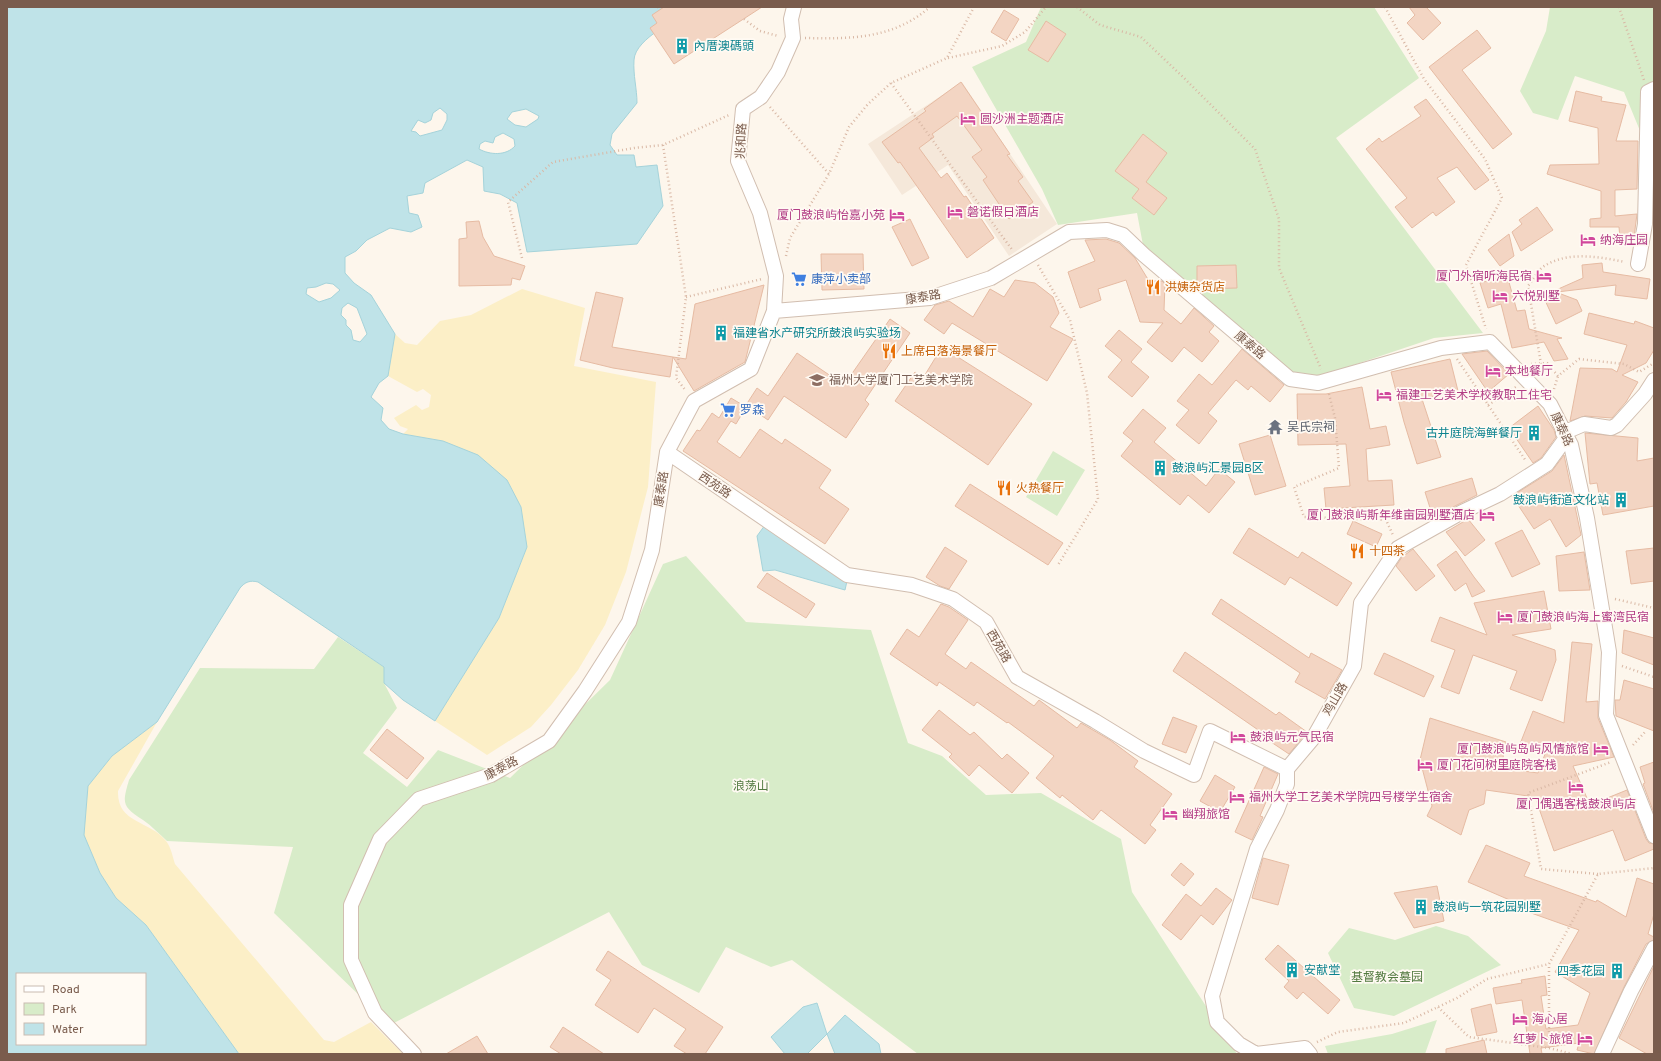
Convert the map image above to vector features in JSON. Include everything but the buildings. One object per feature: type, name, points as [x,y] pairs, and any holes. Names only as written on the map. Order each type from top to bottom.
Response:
[{"type":"street","name":"兆和路","points":[[774,311],[776,276],[760,213],[738,161],[743,109],[762,97],[778,72],[792,38],[791,19],[794,7]]},
{"type":"street","points":[[1638,264],[1645,224],[1651,90]]},
{"type":"street","name":"康泰路","points":[[774,311],[930,298],[991,278],[1069,232],[1107,230],[1123,235],[1144,255],[1290,379],[1318,383],[1449,347],[1490,342],[1550,404],[1570,445],[1588,518],[1609,652],[1606,715],[1654,836]]},
{"type":"street","points":[[694,401],[751,369],[774,311]]},
{"type":"street","points":[[1565,436],[1584,424],[1611,428],[1617,425],[1645,394],[1654,380]]},
{"type":"street","name":"康泰路","points":[[414,1054],[375,1013],[351,960],[350,905],[380,839],[419,800],[491,775],[549,741],[585,691],[629,622],[652,550],[667,452],[694,401]]},
{"type":"street","name":"鸡山路","points":[[1287,769],[1314,737],[1354,666],[1361,604],[1398,548],[1462,512],[1500,494],[1547,464],[1565,436]]},
{"type":"street","name":"西苑路","points":[[667,452],[847,575],[912,585],[953,599],[986,622],[1017,677],[1095,721],[1144,751],[1194,775],[1210,731],[1287,769]]},
{"type":"street","points":[[1287,769],[1287,784],[1277,810],[1257,849],[1212,996],[1217,1022],[1239,1044],[1256,1054],[1307,1051]]},
{"type":"street","points":[[1602,1054],[1631,991],[1654,948]]},
{"type":"street","points":[[1292,1054],[1307,1051]]},
{"type":"path","points":[[744,18],[760,31],[776,36],[792,38],[842,39],[878,34],[900,28],[918,17],[930,7]]},
{"type":"path","points":[[947,58],[974,7]]},
{"type":"path","points":[[785,260],[790,238],[829,174],[849,127],[868,104],[891,83],[947,58],[1002,46],[1024,32],[1046,7]]},
{"type":"path","points":[[1077,7],[1100,24],[1141,38],[1183,77],[1255,149],[1279,219],[1279,268],[1326,380],[1335,418],[1339,468],[1294,487],[1304,517],[1386,520],[1398,548]]},
{"type":"path","points":[[1385,7],[1424,79],[1485,159],[1502,198],[1466,265],[1490,342]]},
{"type":"path","points":[[1619,7],[1651,90]]},
{"type":"path","points":[[891,83],[1026,258],[1070,320],[1087,393],[1098,499],[1058,565]]},
{"type":"path","points":[[762,97],[829,174]]},
{"type":"path","points":[[522,258],[508,202],[553,162],[634,148],[663,145],[743,109]]},
{"type":"path","points":[[663,145],[686,297],[676,378],[694,401]]},
{"type":"path","points":[[1541,364],[1528,286],[1545,265],[1573,257],[1587,256],[1638,264]]},
{"type":"path","points":[[686,297],[776,276]]},
{"type":"path","points":[[1449,347],[1534,472]]},
{"type":"path","points":[[1528,364],[1547,363],[1558,376],[1579,360],[1624,364],[1639,372],[1654,363]]},
{"type":"path","points":[[1488,405],[1526,380]]},
{"type":"path","points":[[1600,596],[1654,608]]},
{"type":"path","points":[[1609,660],[1654,677]]},
{"type":"path","points":[[1623,758],[1528,793],[1541,869],[1598,874],[1654,868]]},
{"type":"path","points":[[1549,1048],[1549,964],[1598,874]]},
{"type":"path","points":[[1307,1051],[1338,1032],[1404,1023],[1457,998],[1487,979],[1549,964]]},
{"type":"path","points":[[1438,1007],[1469,1037],[1549,1048],[1572,1054]]},
{"type":"shaded area","points":[[962,82],[1057,224],[1009,256],[948,165],[902,195],[868,144]]},
{"type":"green space","points":[[1041,7],[1374,7],[1419,78],[1336,138],[1483,333],[1434,338],[1312,379],[1289,373],[1143,245],[1137,213],[1058,225],[1042,189],[972,67],[1026,42]]},
{"type":"green space","points":[[1550,7],[1654,7],[1654,156],[1650,155],[1624,92],[1575,76],[1558,120],[1533,113],[1520,91],[1546,31]]},
{"type":"green space","points":[[1053,451],[1085,470],[1057,516],[1026,497]]},
{"type":"green space","name":"浪荡山","points":[[686,556],[746,622],[871,630],[908,743],[942,756],[986,795],[1041,793],[1121,839],[1132,892],[1237,1054],[918,1054],[792,960],[771,967],[726,947],[699,993],[642,965],[609,912],[390,1025],[274,913],[293,847],[167,841],[127,808],[125,794],[129,780],[200,668],[314,669],[338,637],[384,667],[384,683],[397,708],[363,753],[407,787],[438,750],[510,778],[610,680],[663,564]]},
{"type":"green space","name":"基督教会墓园","points":[[1436,926],[1468,936],[1501,965],[1394,1016],[1354,1008],[1328,953],[1349,928],[1395,940]]},
{"type":"green space","points":[[1437,1020],[1425,1054],[1328,1054],[1325,1046],[1392,1034]]},
{"type":"sand","points":[[522,289],[585,308],[574,366],[656,382],[648,487],[626,572],[605,625],[578,670],[551,705],[531,727],[487,755],[435,721],[499,618],[527,547],[443,441],[403,434],[408,429],[400,426],[394,418],[416,405],[422,410],[429,407],[431,395],[423,389],[417,392],[388,376],[395,334],[405,343],[417,345],[440,321],[471,315]]},
{"type":"sand","points":[[157,722],[118,791],[119,802],[123,810],[129,816],[159,834],[168,843],[175,864],[324,1040],[334,1042],[371,1022],[403,1054],[239,1054],[146,925],[116,898],[100,873],[84,835],[88,786],[112,756]]},
{"type":"water","points":[[7,7],[698,7],[650,36],[636,52],[634,66],[637,103],[612,134],[610,145],[617,155],[634,155],[636,167],[657,165],[663,206],[637,244],[527,252],[517,203],[500,194],[484,191],[483,167],[467,160],[425,183],[423,193],[407,196],[409,213],[418,215],[422,227],[411,232],[390,228],[367,240],[356,251],[345,257],[345,273],[354,283],[371,295],[395,334],[388,376],[379,383],[371,397],[383,408],[381,420],[389,429],[403,434],[443,441],[478,455],[507,480],[521,507],[527,547],[499,618],[435,721],[403,700],[384,683],[384,667],[258,582],[250,581],[240,588],[157,722],[112,756],[88,786],[84,835],[100,873],[116,898],[146,925],[239,1054],[7,1054]],"holes":[[[440,108],[447,114],[447,120],[442,130],[420,136],[416,132],[411,131],[418,120],[425,123],[431,120],[433,113]],[[526,109],[539,116],[538,119],[526,127],[515,125],[507,119],[512,112]],[[503,133],[514,139],[515,146],[507,152],[498,154],[479,149],[480,144],[485,141],[493,143],[495,137]],[[326,283],[333,284],[340,290],[331,298],[319,302],[306,294],[307,288],[316,287]],[[348,303],[357,308],[367,334],[360,342],[353,340],[351,330],[346,325],[346,320],[341,315],[342,308]]]},
{"type":"water","points":[[765,525],[847,581],[845,590],[775,570],[763,571],[757,536]]},
{"type":"water","points":[[817,1003],[827,1034],[807,1054],[785,1054],[771,1037],[803,1007]]},
{"type":"water","points":[[845,1015],[879,1044],[881,1054],[835,1054],[827,1034]]},
{"type":"place","name":"內厝澳碼頭","points":[[682,46]]},
{"type":"place","name":"圆沙洲主题酒店","points":[[968,119]]},
{"type":"place","name":"磐诺假日酒店","points":[[955,212]]},
{"type":"place","name":"厦门鼓浪屿怡嘉小苑","points":[[897,215]]},
{"type":"place","name":"纳海庄园","points":[[1588,240]]},
{"type":"place","name":"厦门外宿听海民宿","points":[[1544,276]]},
{"type":"place","name":"康萍小卖部","points":[[799,279]]},
{"type":"place","name":"洪姨杂货店","points":[[1153,287]]},
{"type":"place","name":"六悦别墅","points":[[1500,296]]},
{"type":"place","name":"福建省水产研究所鼓浪屿实验场","points":[[721,333]]},
{"type":"place","name":"上席·日落海景餐厅","points":[[889,351]]},
{"type":"place","name":"本地餐厅","points":[[1493,371]]},
{"type":"place","name":"福州大学厦门工艺美术学院","points":[[817,380]]},
{"type":"place","name":"福建工艺美术学校教职工住宅","points":[[1384,395]]},
{"type":"place","name":"罗森","points":[[728,410]]},
{"type":"place","name":"吴氏宗祠","points":[[1275,427]]},
{"type":"place","name":"古井庭院海鲜餐厅","points":[[1534,433]]},
{"type":"place","name":"鼓浪屿汇景园B区","points":[[1160,468]]},
{"type":"place","name":"火热餐厅","points":[[1004,488]]},
{"type":"place","name":"鼓浪屿街道文化站","points":[[1621,500]]},
{"type":"place","name":"厦门鼓浪屿斯年维亩园别墅酒店","points":[[1487,515]]},
{"type":"place","name":"十四茶","points":[[1357,551]]},
{"type":"place","name":"厦门鼓浪屿海上蜜湾民宿","points":[[1505,617]]},
{"type":"place","name":"鼓浪屿元气民宿","points":[[1238,737]]},
{"type":"place","name":"厦门鼓浪屿岛屿风情旅馆","points":[[1601,749]]},
{"type":"place","name":"厦门花间树里庭院客栈","points":[[1425,765]]},
{"type":"place","name":"厦门偶遇客栈鼓浪屿店","points":[[1576,787]]},
{"type":"place","name":"福州大学工艺美术学院四号楼学生宿舍","points":[[1237,797]]},
{"type":"place","name":"幽翔旅馆","points":[[1170,814]]},
{"type":"place","name":"鼓浪屿一筑花园别墅","points":[[1421,907]]},
{"type":"place","name":"安献堂","points":[[1292,970]]},
{"type":"place","name":"四季花园","points":[[1617,971]]},
{"type":"place","name":"海心居","points":[[1520,1019]]},
{"type":"place","name":"红萝卜旅馆","points":[[1585,1039]]}]
